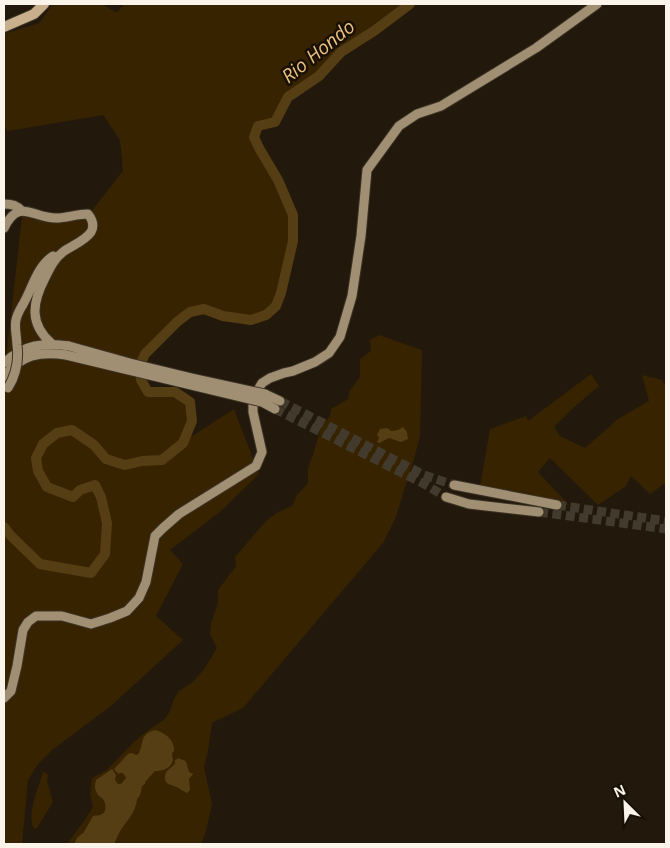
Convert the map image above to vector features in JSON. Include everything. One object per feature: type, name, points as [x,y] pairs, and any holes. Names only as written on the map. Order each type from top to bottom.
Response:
[{"type":"main road","points":[[4,27],[34,14],[44,4]]},
{"type":"main road","points":[[4,698],[11,691],[22,630],[28,622],[36,616],[62,616],[91,624],[128,611],[139,598],[146,582],[155,536],[179,514],[256,466],[262,452],[253,412],[253,398],[262,383],[270,378],[315,362],[329,353],[340,338],[352,296],[361,236],[367,170],[399,126],[417,114],[441,106],[536,48],[597,4]]},
{"type":"main road","points":[[4,204],[18,206],[22,210]]},
{"type":"main road","points":[[4,228],[12,216],[22,210],[54,218],[88,214],[92,221],[92,230],[87,236],[62,253],[54,261],[34,306],[35,318],[39,329],[52,344],[67,351],[174,374],[280,401]]},
{"type":"main road","points":[[6,391],[14,378],[16,370],[18,345],[14,323],[18,313],[41,268],[50,258],[73,246]]},
{"type":"main road","points":[[4,363],[21,350],[33,346],[52,344]]},
{"type":"main road","points":[[4,377],[19,361],[43,353],[67,351]]},
{"type":"main road","points":[[263,398],[275,409]]},
{"type":"main road","points":[[456,485],[557,506]]},
{"type":"main road","points":[[448,497],[469,504],[535,512]]},
{"type":"shaded area","points":[[53,4],[102,4],[117,13],[124,4],[405,4],[338,50],[317,73],[286,95],[272,119],[255,124],[250,137],[275,182],[290,216],[289,240],[278,292],[273,304],[264,312],[251,317],[223,312],[204,306],[188,308],[174,319],[142,352],[136,364],[137,381],[146,395],[174,396],[187,404],[189,420],[180,441],[169,451],[234,409],[259,474],[221,511],[170,550],[183,564],[156,616],[183,640],[112,705],[52,750],[38,764],[28,780],[22,844],[4,844],[4,377],[22,216],[86,218],[123,171],[120,140],[103,115],[8,131],[4,126],[4,34],[39,23]]},
{"type":"shaded area","points":[[379,335],[422,350],[420,436],[395,519],[383,543],[243,708],[212,723],[204,767],[212,804],[201,844],[67,844],[93,807],[90,795],[92,778],[107,770],[134,742],[165,719],[179,691],[193,682],[217,648],[210,634],[211,624],[218,603],[218,590],[236,566],[235,557],[267,520],[278,512],[292,506],[297,495],[308,483],[308,468],[321,427],[330,416],[331,409],[348,399],[350,390],[360,377],[360,359],[371,351],[370,340]]},
{"type":"shaded area","points":[[591,374],[599,386],[554,427],[560,436],[585,448],[618,419],[649,401],[642,375],[662,380],[666,387],[666,486],[664,484],[650,494],[631,476],[626,486],[598,505],[550,458],[538,472],[569,505],[480,487],[490,429],[526,416],[528,421]]},
{"type":"shaded area","points":[[403,427],[407,432],[408,439],[401,442],[389,438],[380,443],[377,442],[379,438],[377,435],[380,429],[387,428],[391,431]]},
{"type":"shaded area","points":[[155,730],[161,732],[172,741],[174,751],[171,765],[164,770],[155,771],[142,786],[135,809],[114,844],[74,844],[77,838],[84,832],[93,816],[101,815],[105,811],[104,801],[95,790],[96,780],[112,769],[116,775],[115,780],[118,784],[121,784],[126,778],[123,773],[118,774],[114,769],[128,754],[137,755],[145,736]]},
{"type":"shaded area","points":[[179,758],[185,761],[190,773],[193,774],[189,779],[190,790],[187,793],[168,784],[165,780],[166,772],[175,764],[175,760]]},
{"type":"shaded area","points":[[43,772],[48,775],[47,781],[53,802],[37,828],[34,829],[31,817],[32,809]]},
{"type":"waterway","name":"Rio Hondo","points":[[4,527],[40,564],[91,573],[105,554],[107,523],[101,497],[95,485],[80,490],[73,497],[47,487],[38,471],[36,458],[43,444],[57,433],[72,430],[94,445],[106,459],[125,465],[142,461],[162,460],[183,443],[192,421],[190,402],[175,392],[148,392],[141,380],[140,365],[145,354],[177,322],[190,312],[204,309],[223,316],[251,320],[266,315],[276,306],[281,293],[293,241],[293,215],[278,180],[254,137],[258,126],[275,122],[288,97],[319,76],[341,52],[374,31],[410,4]]},
{"type":"tunnel","points":[[280,401],[424,475],[454,485]]},
{"type":"tunnel","points":[[275,409],[446,497]]},
{"type":"tunnel","points":[[557,505],[666,521]]},
{"type":"tunnel","points":[[539,512],[666,529]]}]
